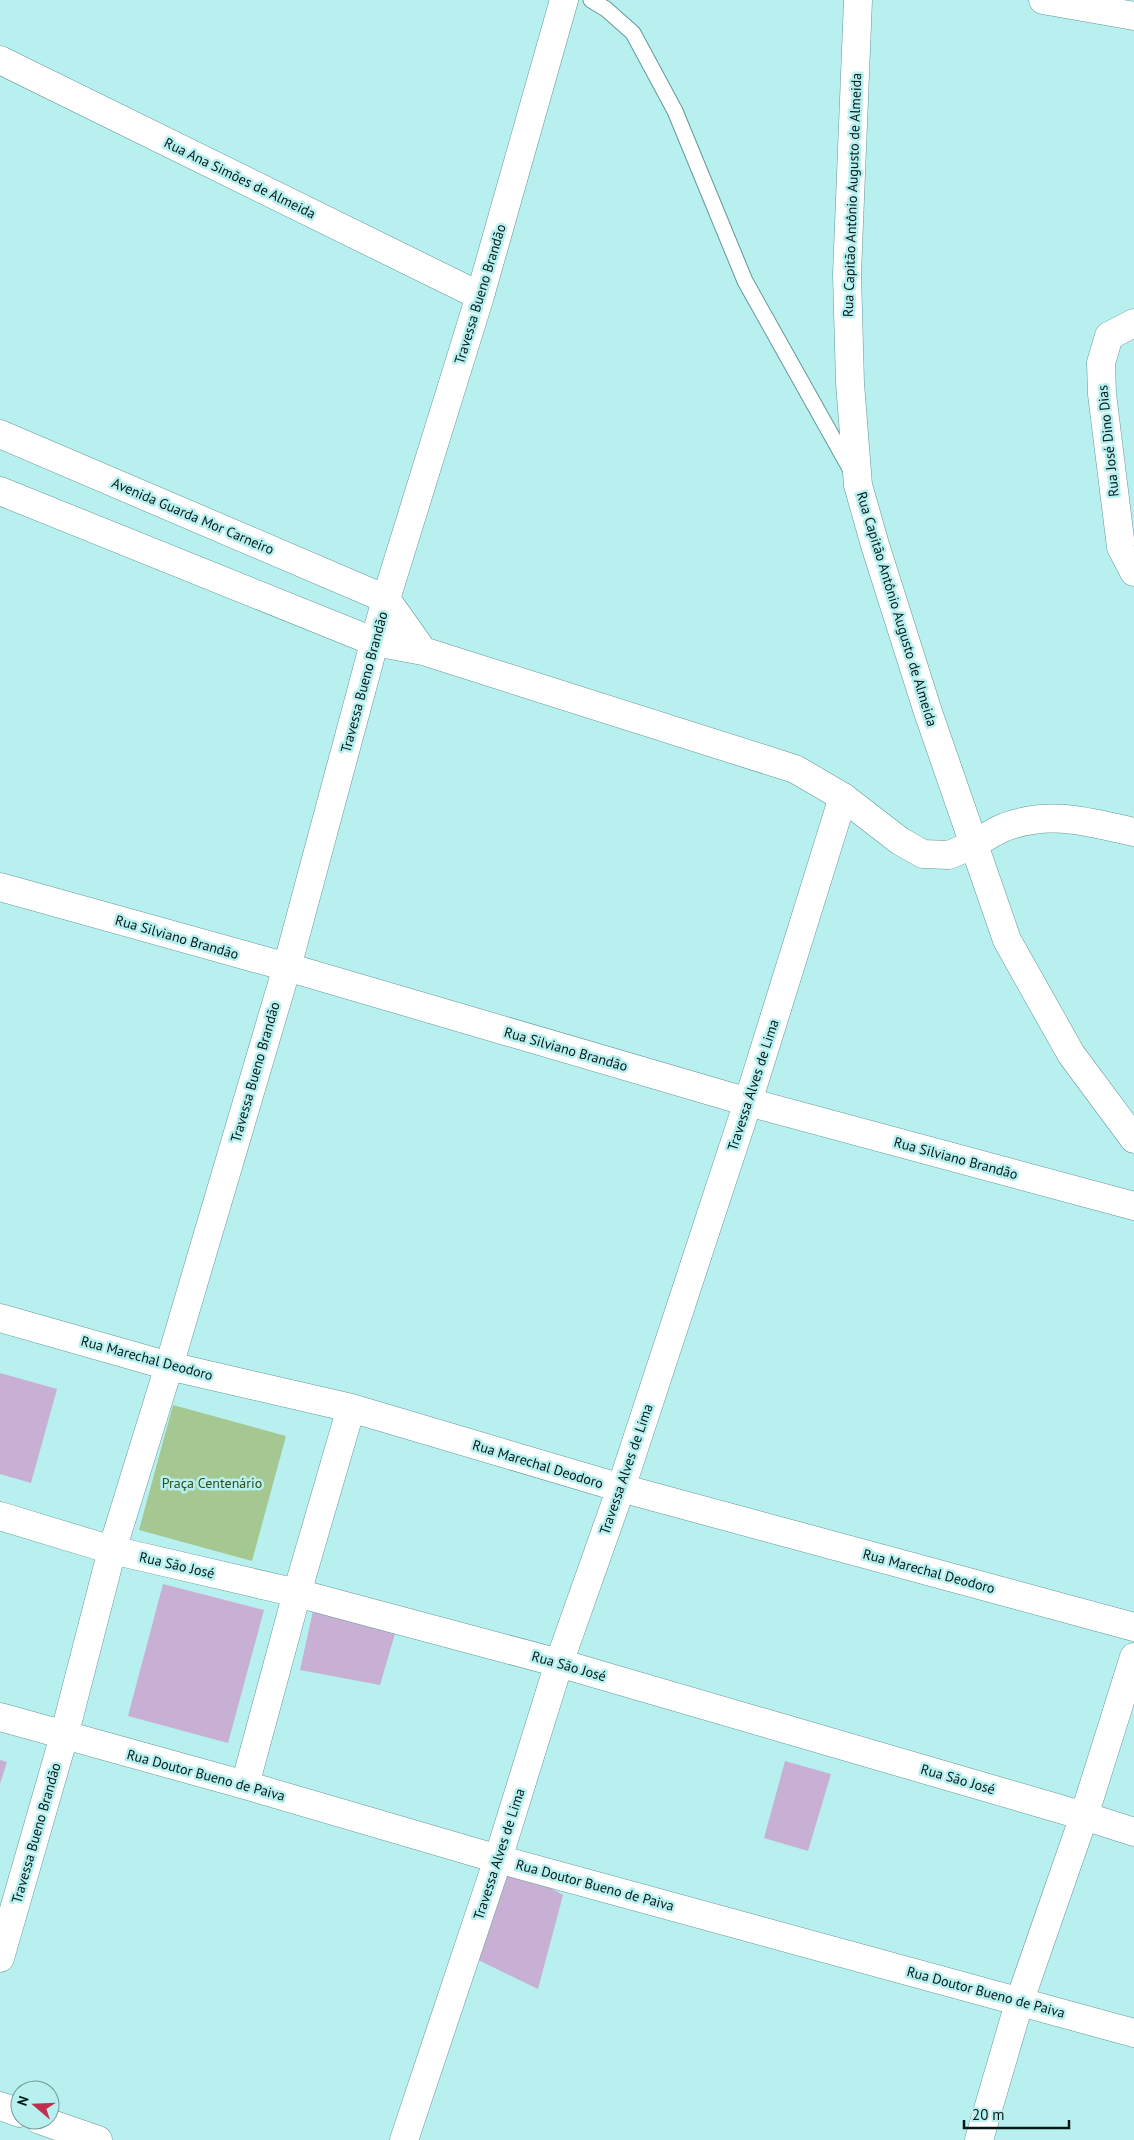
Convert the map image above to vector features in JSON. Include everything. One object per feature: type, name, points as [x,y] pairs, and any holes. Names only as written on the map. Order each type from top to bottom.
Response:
[{"type":"street","name":"Travessa Bueno Brandão","points":[[169,1366],[286,967],[386,599],[480,296],[564,0]]},
{"type":"street","name":"Rua Capitão Antônio Augusto de Almeida","points":[[858,0],[847,274],[850,383],[858,484],[875,545],[925,703],[1007,940],[1071,1054],[1134,1139]]},
{"type":"street","points":[[1043,0],[1134,16]]},
{"type":"street","name":"Rua Ana Simões de Almeida","points":[[0,60],[480,296]]},
{"type":"street","name":"Rua José Dino Dias","points":[[1134,323],[1109,336],[1101,363],[1102,394],[1121,547],[1134,572]]},
{"type":"street","name":"Avenida Guarda Mor Carneiro","points":[[0,434],[386,599]]},
{"type":"street","points":[[0,491],[375,642],[423,651],[795,769],[843,797],[900,842],[923,854],[948,855],[975,844],[1004,827],[1048,817],[1087,822],[1134,832]]},
{"type":"street","points":[[386,599],[423,651]]},
{"type":"street","name":"Travessa Alves de Lima","points":[[404,2140],[498,1859],[559,1663],[621,1488],[748,1102],[843,797]]},
{"type":"street","name":"Rua Silviano Brandão","points":[[0,887],[286,967],[748,1102],[1134,1206]]},
{"type":"street","name":"Rua Marechal Deodoro","points":[[0,1318],[169,1366],[351,1408],[621,1488],[1134,1627]]},
{"type":"street","points":[[64,1736],[112,1550],[169,1366]]},
{"type":"street","points":[[245,1784],[297,1593],[351,1408]]},
{"type":"street","name":"Rua São José","points":[[0,1516],[112,1550],[297,1593],[559,1663],[1134,1832]]},
{"type":"street","points":[[979,2140],[1020,2000],[1084,1816],[1134,1657]]},
{"type":"street","name":"Rua Doutor Bueno de Paiva","points":[[0,1717],[245,1784],[498,1859],[1020,2000],[1134,2033]]},
{"type":"street","name":"Travessa Bueno Brandão","points":[[0,1958],[64,1736]]},
{"type":"street","points":[[60,2127],[98,2140]]},
{"type":"lane","points":[[591,0],[606,9],[633,33],[675,111],[745,281],[858,484]]},
{"type":"green space","name":"Praça Centenário","points":[[173,1405],[286,1436],[252,1561],[139,1530]]},
{"type":"building","points":[[0,1373],[57,1389],[31,1483],[0,1474]]},
{"type":"building","points":[[163,1584],[264,1610],[228,1743],[128,1716]]},
{"type":"building","points":[[313,1611],[399,1620],[380,1685],[300,1670]]},
{"type":"building","points":[[0,1760],[7,1762],[0,1784]]},
{"type":"building","points":[[785,1761],[831,1774],[808,1851],[764,1838]]},
{"type":"building","points":[[498,1859],[563,1895],[538,1989],[466,1954]]}]
